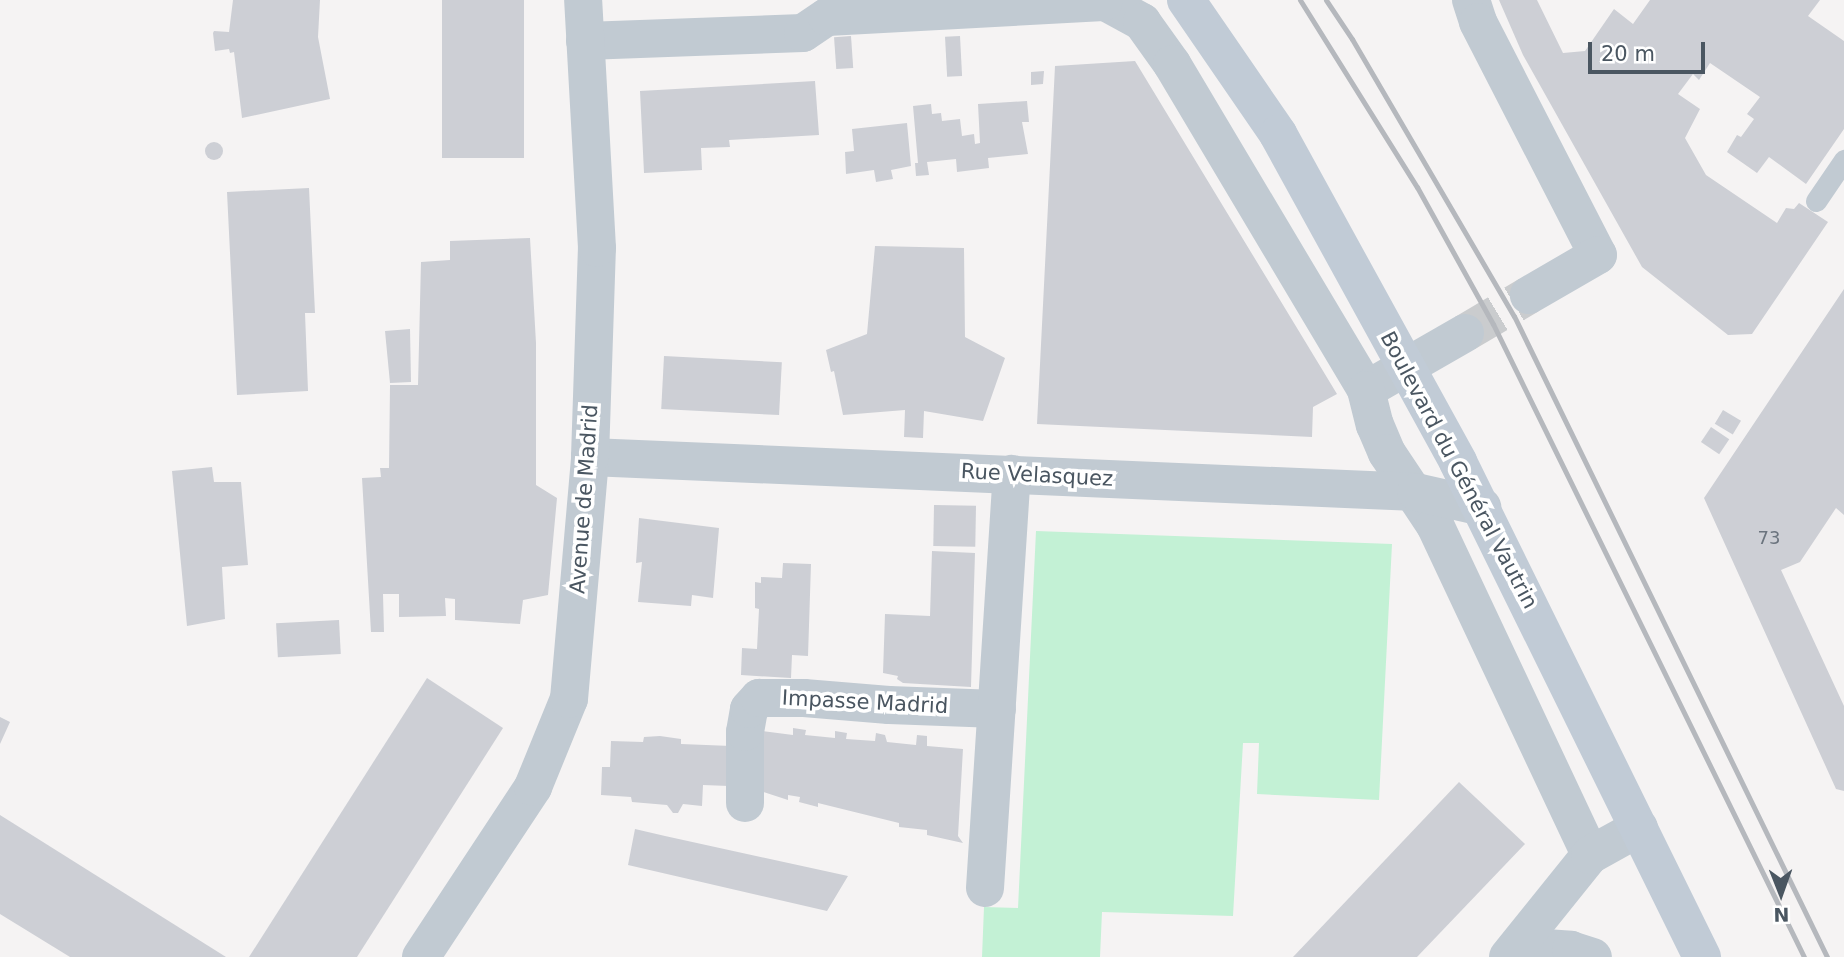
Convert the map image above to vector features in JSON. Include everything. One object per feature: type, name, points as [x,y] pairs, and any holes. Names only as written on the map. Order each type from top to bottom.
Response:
[{"type":"main road","name":"Boulevard du Général Vautrin","points":[[1186,0],[1278,134],[1406,366],[1482,508],[1703,957]]},
{"type":"street","name":"Avenue de Madrid","points":[[421,957],[533,787],[569,699],[590,457],[597,248],[583,0]]},
{"type":"street","points":[[1471,0],[1478,22],[1598,255],[1529,295]]},
{"type":"street","points":[[585,41],[803,33],[828,17],[1103,1],[1142,22],[1172,64],[1366,390],[1387,453],[1416,492],[1435,525],[1590,855]]},
{"type":"street","points":[[1366,390],[1465,333]]},
{"type":"street","name":"Rue Velasquez","points":[[590,457],[1416,492],[1482,508]]},
{"type":"street","points":[[985,888],[1012,474]]},
{"type":"street","name":"Impasse Madrid","points":[[745,803],[745,732],[749,709],[759,698],[997,709]]},
{"type":"street","points":[[1510,956],[1590,855],[1639,828]]},
{"type":"street","points":[[1510,956],[1545,948],[1571,950],[1593,957]]},
{"type":"lane","points":[[1816,201],[1844,160]]},
{"type":"green space","points":[[1036,531],[1392,544],[1379,800],[1257,794],[1259,743],[1243,743],[1233,916],[1102,912],[1100,957],[982,957],[984,907],[1018,908]]},
{"type":"building","points":[[233,0],[320,0],[318,37],[330,99],[242,118],[234,52],[230,53],[229,49],[215,51],[213,33],[229,32]]},
{"type":"building","points":[[442,0],[524,0],[524,158],[442,158]]},
{"type":"building","points":[[1499,0],[1537,0],[1563,53],[1585,51],[1614,9],[1633,24],[1650,0],[1820,0],[1808,16],[1844,41],[1844,129],[1806,184],[1769,157],[1757,173],[1727,152],[1737,135],[1741,137],[1754,119],[1747,114],[1760,97],[1710,63],[1699,80],[1693,74],[1678,94],[1700,109],[1685,138],[1706,175],[1777,223],[1786,208],[1794,209],[1799,203],[1828,222],[1752,334],[1728,335],[1642,267],[1523,55]]},
{"type":"building","points":[[851,36],[853,68],[836,69],[834,37]]},
{"type":"building","points":[[960,36],[962,76],[947,77],[945,37]]},
{"type":"building","points":[[1135,61],[1337,394],[1313,407],[1312,437],[1037,424],[1055,66]]},
{"type":"building","points":[[1044,71],[1043,84],[1031,85],[1031,72]]},
{"type":"building","points":[[815,81],[819,135],[729,140],[730,147],[701,148],[702,170],[644,173],[640,91]]},
{"type":"building","points":[[1027,101],[1029,122],[1022,122],[1028,154],[988,158],[989,168],[957,172],[956,159],[927,162],[929,175],[916,176],[915,163],[918,163],[913,106],[931,104],[932,114],[941,113],[942,121],[960,119],[962,136],[974,134],[975,144],[980,143],[978,104]]},
{"type":"building","points":[[907,123],[911,166],[891,170],[893,179],[876,182],[874,170],[846,174],[845,152],[854,151],[852,129]]},
{"type":"building","points":[[210,142],[218,142],[223,151],[221,158],[210,160],[205,155],[205,147]]},
{"type":"building","points":[[309,188],[315,313],[305,313],[308,391],[237,395],[227,192]]},
{"type":"building","points":[[530,238],[536,343],[536,485],[557,498],[548,595],[523,600],[520,624],[455,620],[455,599],[445,598],[446,616],[399,617],[399,594],[383,594],[384,632],[371,632],[362,478],[381,477],[380,468],[389,468],[390,385],[418,385],[421,262],[450,260],[450,241]]},
{"type":"building","points":[[875,246],[964,248],[965,337],[1005,358],[983,421],[924,411],[923,438],[904,437],[905,410],[843,415],[834,371],[831,372],[826,350],[867,334]]},
{"type":"building","points":[[1844,289],[1844,515],[1836,508],[1800,562],[1781,570],[1844,706],[1844,791],[1836,789],[1704,498]]},
{"type":"building","points":[[410,329],[411,382],[390,383],[385,331]]},
{"type":"building","points":[[664,356],[782,362],[779,415],[661,409]]},
{"type":"building","points":[[1723,410],[1741,421],[1733,435],[1715,424]]},
{"type":"building","points":[[1711,427],[1729,439],[1719,454],[1701,442]]},
{"type":"building","points":[[212,467],[214,482],[241,482],[248,565],[222,567],[225,619],[187,626],[172,471]]},
{"type":"building","points":[[934,505],[976,506],[975,547],[933,546]]},
{"type":"building","points":[[639,518],[719,528],[713,598],[692,595],[691,606],[638,602],[642,562],[636,563]]},
{"type":"building","points":[[932,551],[975,553],[971,687],[903,683],[897,679],[898,676],[883,673],[885,614],[930,616]]},
{"type":"building","points":[[783,563],[811,564],[808,656],[792,655],[791,678],[741,675],[742,648],[757,649],[759,609],[755,608],[755,582],[761,583],[761,577],[782,578]]},
{"type":"building","points":[[339,620],[341,654],[278,657],[276,623]]},
{"type":"building","points":[[427,678],[503,728],[357,957],[249,957]]},
{"type":"building","points":[[0,717],[10,722],[0,744]]},
{"type":"building","points":[[793,728],[806,730],[805,735],[835,738],[835,731],[847,733],[846,739],[875,741],[876,733],[885,735],[887,742],[916,745],[917,735],[927,736],[927,746],[963,749],[958,836],[963,843],[927,835],[927,830],[899,827],[899,823],[818,803],[818,807],[799,802],[800,797],[788,795],[788,800],[757,790],[762,731],[793,735]]},
{"type":"building","points":[[644,737],[681,739],[681,744],[731,746],[729,786],[703,785],[702,806],[683,804],[678,813],[673,813],[667,805],[632,802],[631,797],[601,795],[602,767],[610,767],[611,741],[643,742]]},
{"type":"building","points":[[1459,782],[1525,844],[1417,957],[1293,957]]},
{"type":"building","points":[[0,815],[226,957],[70,957],[0,914]]},
{"type":"building","points":[[635,829],[848,876],[827,911],[628,865]]},
{"type":"tunnel","points":[[1465,333],[1529,295]]},
{"type":"railway","points":[[1300,0],[1417,187],[1493,324],[1804,957]]},
{"type":"railway","points":[[1326,0],[1352,39],[1514,316],[1827,957]]}]
